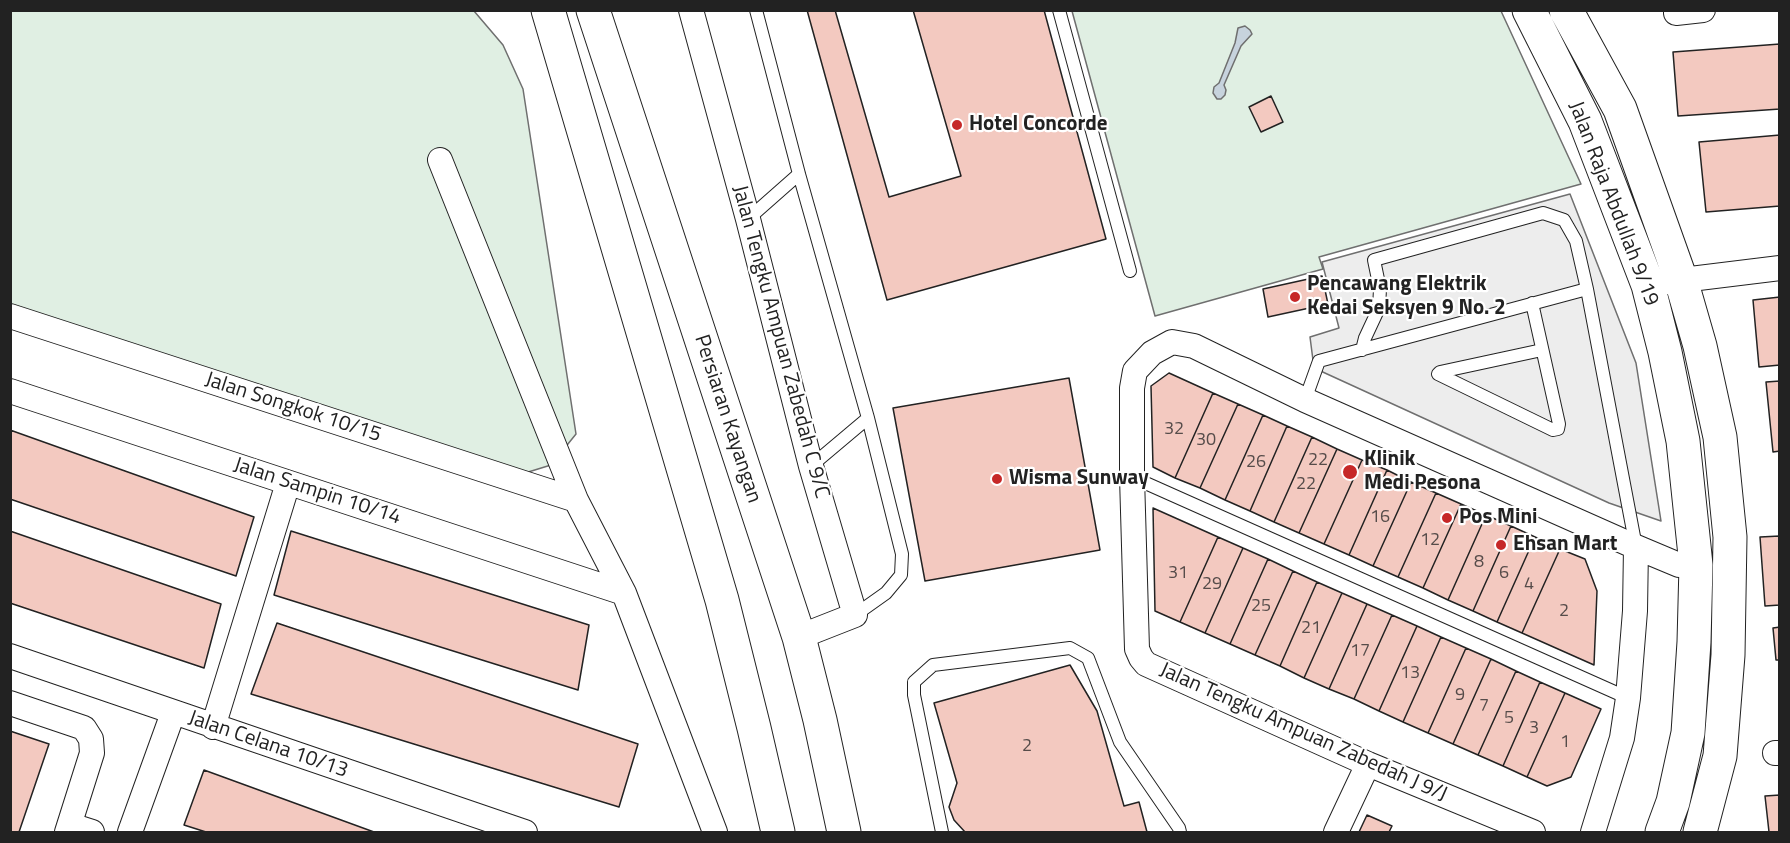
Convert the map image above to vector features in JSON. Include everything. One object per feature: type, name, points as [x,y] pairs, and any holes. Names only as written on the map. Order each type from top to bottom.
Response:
[{"type":"main road","points":[[535,10],[562,56]]},
{"type":"main road","points":[[548,10],[722,600],[778,832]]},
{"type":"main road","name":"Jalan Raja Abdullah 9/19","points":[[1528,10],[1585,122],[1648,285],[1665,352],[1683,441],[1696,565],[1688,733],[1673,802],[1662,832]]},
{"type":"main road","name":"Jalan Raja Abdullah 9/19","points":[[1566,10],[1620,110],[1681,280],[1700,346],[1720,437],[1730,537],[1728,654],[1720,756],[1700,832]]},
{"type":"main road","name":"Persiaran Kayangan","points":[[595,13],[799,637],[844,832]]},
{"type":"street","name":"Jalan Tengku Ampuan Zabedah C 9/C","points":[[691,10],[748,219],[811,466],[855,615]]},
{"type":"street","points":[[1676,13],[1703,10]]},
{"type":"street","points":[[440,160],[576,500],[624,593],[715,832]]},
{"type":"street","points":[[1648,285],[1726,273],[1779,268]]},
{"type":"street","name":"Jalan Songkok 10/15","points":[[10,316],[576,500]]},
{"type":"street","name":"Jalan Tengku Ampuan Zabedah J 9/J","points":[[1305,400],[1194,346],[1172,342],[1152,353],[1135,371],[1132,388],[1132,477],[1137,649],[1141,658],[1146,664],[1368,764],[1533,832]]},
{"type":"street","name":"Jalan Sampin 10/14","points":[[10,391],[624,593]]},
{"type":"street","points":[[1305,400],[1679,566],[1696,565]]},
{"type":"street","points":[[213,727],[288,483]]},
{"type":"street","points":[[1593,832],[1622,738],[1628,698],[1635,611],[1636,547]]},
{"type":"street","points":[[799,637],[855,615]]},
{"type":"street","name":"Jalan Celana 10/13","points":[[10,656],[495,828],[525,832]]},
{"type":"street","points":[[10,703],[84,728],[91,739],[92,753],[76,830]]},
{"type":"street","points":[[130,832],[173,713]]},
{"type":"street","points":[[1336,832],[1368,764]]},
{"type":"lane","points":[[756,10],[799,174],[868,418],[902,554],[901,575],[886,593],[855,615]]},
{"type":"lane","points":[[1059,10],[1130,271]]},
{"type":"lane","points":[[748,219],[799,174]]},
{"type":"lane","points":[[1362,350],[1379,308],[1380,289],[1374,260],[1543,213],[1563,220],[1576,241],[1587,289],[1636,547]]},
{"type":"lane","points":[[1305,400],[1319,361],[1587,289]]},
{"type":"lane","points":[[1533,303],[1558,429],[1553,430],[1438,374],[1542,350]]},
{"type":"lane","points":[[811,466],[868,418]]},
{"type":"lane","points":[[1132,477],[1628,698]]},
{"type":"lane","points":[[942,832],[914,695],[914,682],[933,665],[1070,648],[1088,658],[1120,742],[1180,832]]},
{"type":"green space","points":[[10,11],[474,11],[503,45],[523,89],[576,434],[551,465],[512,477],[11,323]]},
{"type":"green space","points":[[1072,11],[1501,11],[1581,184],[1319,257],[1323,269],[1155,316]]},
{"type":"shaded area","points":[[1245,26],[1252,34],[1241,46],[1224,85],[1225,95],[1217,99],[1213,93],[1214,87],[1219,83],[1235,43],[1238,28]]},
{"type":"shaded area","points":[[1570,194],[1636,363],[1661,521],[1609,503],[1314,368],[1310,337],[1339,328],[1322,262]]},
{"type":"building","name":"Hotel Concorde","points":[[807,10],[1044,10],[1106,239],[887,300]]},
{"type":"building","points":[[835,10],[913,10],[961,176],[889,197]]},
{"type":"building","points":[[1780,44],[1780,109],[1678,116],[1673,52]]},
{"type":"building","points":[[1271,96],[1283,122],[1261,132],[1249,107]]},
{"type":"building","points":[[1780,135],[1780,206],[1706,212],[1699,142]]},
{"type":"building","name":"Pencawang Elektrik Kedai Seksyen 9 No. 2","points":[[1322,276],[1328,304],[1268,317],[1263,289]]},
{"type":"building","points":[[1780,297],[1780,365],[1759,367],[1753,300]]},
{"type":"building","points":[[1169,373],[1213,393],[1175,478],[1153,467],[1151,386]]},
{"type":"building","name":"Wisma Sunway","points":[[1069,378],[1100,550],[925,581],[893,408]]},
{"type":"building","points":[[1780,381],[1780,451],[1773,452],[1766,382]]},
{"type":"building","points":[[1213,393],[1238,404],[1200,488],[1175,478]]},
{"type":"building","points":[[1238,404],[1263,415],[1225,500],[1200,488]]},
{"type":"building","points":[[1263,415],[1287,426],[1250,511],[1225,500]]},
{"type":"building","points":[[1287,426],[1312,437],[1274,522],[1250,511]]},
{"type":"building","points":[[10,430],[254,517],[236,576],[10,499]]},
{"type":"building","points":[[1312,437],[1337,449],[1299,533],[1274,522]]},
{"type":"building","points":[[1337,449],[1362,460],[1324,544],[1299,533]]},
{"type":"building","points":[[1362,460],[1387,470],[1349,555],[1324,544]]},
{"type":"building","points":[[1387,470],[1411,482],[1373,566],[1349,555]]},
{"type":"building","points":[[1411,482],[1436,493],[1398,577],[1373,566]]},
{"type":"building","points":[[1436,493],[1461,504],[1423,588],[1398,577]]},
{"type":"building","points":[[1461,504],[1486,515],[1448,600],[1423,588]]},
{"type":"building","points":[[1153,508],[1218,537],[1180,622],[1155,611]]},
{"type":"building","points":[[1486,515],[1511,526],[1473,611],[1448,600]]},
{"type":"building","points":[[1511,526],[1535,537],[1497,622],[1473,611]]},
{"type":"building","points":[[10,531],[221,604],[204,668],[10,603]]},
{"type":"building","points":[[291,531],[589,625],[578,690],[274,595]]},
{"type":"building","points":[[1780,536],[1780,605],[1765,606],[1760,537]]},
{"type":"building","points":[[1218,537],[1243,548],[1205,633],[1180,622]]},
{"type":"building","points":[[1535,537],[1560,549],[1522,633],[1497,622]]},
{"type":"building","points":[[1243,548],[1268,559],[1230,644],[1205,633]]},
{"type":"building","points":[[1560,549],[1585,559],[1597,591],[1594,665],[1522,633]]},
{"type":"building","points":[[1268,559],[1293,571],[1255,655],[1230,644]]},
{"type":"building","points":[[1293,571],[1317,582],[1280,666],[1255,655]]},
{"type":"building","points":[[1317,582],[1342,593],[1304,678],[1280,666]]},
{"type":"building","points":[[1342,593],[1367,604],[1329,689],[1304,678]]},
{"type":"building","points":[[1367,604],[1392,615],[1354,699],[1329,689]]},
{"type":"building","points":[[1392,615],[1417,626],[1379,711],[1354,699]]},
{"type":"building","points":[[277,623],[638,744],[619,807],[251,694]]},
{"type":"building","points":[[1417,626],[1441,637],[1403,722],[1379,711]]},
{"type":"building","points":[[1780,627],[1780,660],[1776,660],[1773,628]]},
{"type":"building","points":[[1441,637],[1466,648],[1428,733],[1403,722]]},
{"type":"building","points":[[1466,648],[1491,659],[1453,744],[1428,733]]},
{"type":"building","points":[[1491,659],[1516,671],[1478,755],[1453,744]]},
{"type":"building","points":[[1070,665],[1097,711],[1124,806],[1139,802],[1147,832],[965,832],[954,820],[949,807],[957,783],[934,703]]},
{"type":"building","points":[[1516,671],[1540,682],[1503,766],[1478,755]]},
{"type":"building","points":[[1540,682],[1565,693],[1527,777],[1503,766]]},
{"type":"building","points":[[1565,693],[1601,709],[1571,777],[1547,786],[1527,777]]},
{"type":"building","points":[[10,731],[49,744],[19,832],[10,832]]},
{"type":"building","points":[[204,770],[374,832],[206,832],[184,825]]},
{"type":"building","points":[[1780,795],[1780,832],[1769,832],[1765,796]]},
{"type":"building","points":[[1367,815],[1392,826],[1389,832],[1359,832]]},
{"type":"place","name":"Hotel Concorde","points":[[957,125]]},
{"type":"place","name":"Pencawang Elektrik Kedai Seksyen 9 No. 2","points":[[1295,297]]},
{"type":"place","name":"Klinik Medi Pesona","points":[[1350,472]]},
{"type":"place","name":"Wisma Sunway","points":[[997,479]]},
{"type":"place","name":"Pos Mini","points":[[1447,518]]},
{"type":"place","name":"Ehsan Mart","points":[[1501,545]]}]
